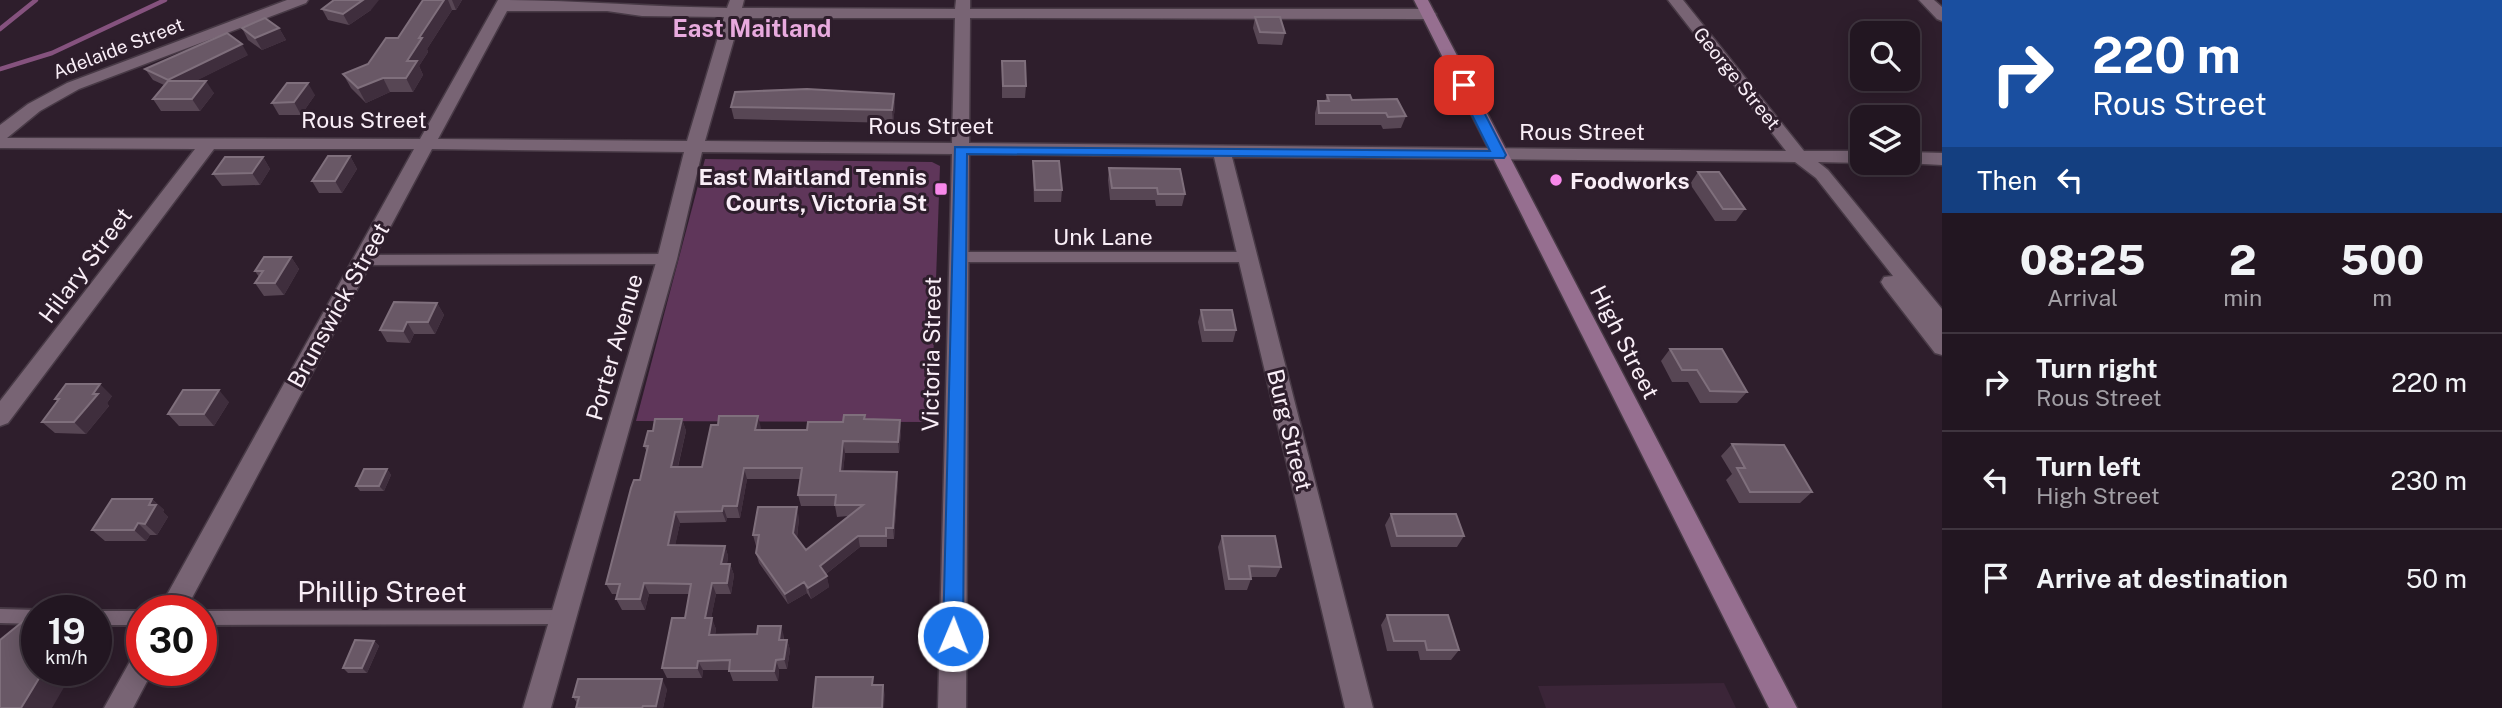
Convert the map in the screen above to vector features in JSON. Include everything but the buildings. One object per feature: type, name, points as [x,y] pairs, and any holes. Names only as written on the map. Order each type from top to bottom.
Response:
[{"type":"main road","name":"High Street","points":[[1425,7],[1783,708]]},
{"type":"street","name":"Adelaide Street","points":[[0,135],[22,113],[73,86],[301,0]]},
{"type":"street","name":"George Street","points":[[1675,0],[1800,157],[1822,174],[1942,323]]},
{"type":"street","points":[[1926,0],[1942,16]]},
{"type":"street","points":[[504,3],[607,6],[642,11],[735,6],[1425,7]]},
{"type":"street","name":"Brunswick Street","points":[[180,595],[504,3]]},
{"type":"street","name":"Porter Avenue","points":[[537,708],[667,260],[694,148],[735,6]]},
{"type":"street","name":"Victoria Street","points":[[952,708],[963,6]]},
{"type":"street","name":"Rous Street","points":[[0,142],[1850,157]]},
{"type":"street","name":"Hilary Street","points":[[0,416],[209,143]]},
{"type":"street","name":"Burg Street","points":[[1222,153],[1359,708]]},
{"type":"street","name":"George Street","points":[[1800,157],[1805,174],[1942,347]]},
{"type":"street","points":[[1920,158],[1942,159]]},
{"type":"street","points":[[118,708],[130,686]]},
{"type":"lane","name":"Unk Lane","points":[[958,257],[1247,257]]},
{"type":"lane","points":[[363,260],[667,260]]},
{"type":"lane","points":[[0,616],[21,617]]},
{"type":"lane","name":"Phillip Street","points":[[217,618],[563,617]]},
{"type":"shaded area","points":[[705,159],[932,162],[940,166],[931,422],[636,421]]},
{"type":"shaded area","points":[[1724,683],[1736,708],[1546,708],[1538,686]]},
{"type":"waterway","points":[[0,29],[36,0]]},
{"type":"waterway","points":[[0,69],[52,53],[165,0]]},
{"type":"place","name":"Foodworks","points":[[1556,180]]},
{"type":"place","name":"East Maitland Tennis Courts, Victoria St","points":[[941,189]]},
{"type":"district","name":"East Maitland","points":[[752,28]]},
{"type":"route","points":[[953,636],[960,150],[1499,155],[1464,85]]}]
